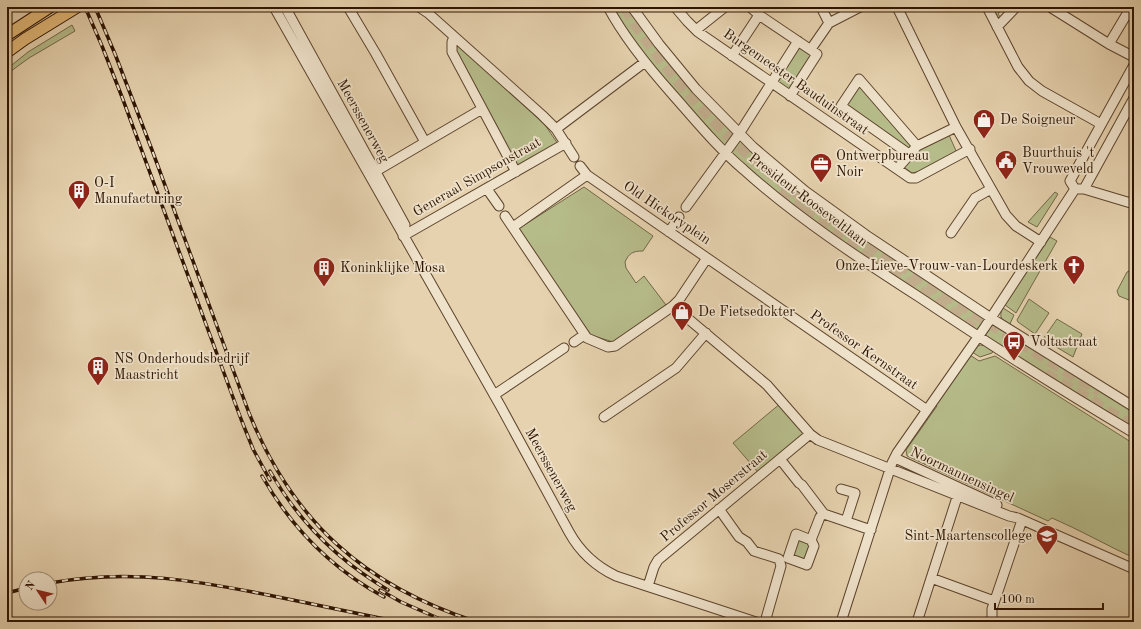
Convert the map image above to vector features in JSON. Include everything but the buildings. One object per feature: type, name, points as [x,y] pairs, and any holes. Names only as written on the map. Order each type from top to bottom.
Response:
[{"type":"main road","points":[[7,35],[50,7]]},
{"type":"main road","points":[[7,52],[34,33],[76,8]]},
{"type":"street","name":"Meerssenerweg","points":[[274,7],[288,23],[372,174],[403,236],[494,395],[569,532],[580,548],[592,561],[608,572],[756,622]]},
{"type":"street","name":"Meerssenerweg","points":[[285,7],[288,23]]},
{"type":"street","points":[[348,7],[425,142]]},
{"type":"street","points":[[419,7],[428,13],[533,106],[556,129],[574,156]]},
{"type":"street","name":"President Rooseveltlaan","points":[[608,7],[624,34],[645,62],[682,105],[726,153],[766,189],[829,236],[978,336],[1134,433]]},
{"type":"street","name":"President Rooseveltlaan","points":[[632,7],[679,69],[709,104],[776,168],[835,214],[991,318],[1134,406]]},
{"type":"street","name":"Burgemeester Bauduinstraat","points":[[675,7],[696,30],[732,56],[897,169],[913,178],[970,149]]},
{"type":"street","points":[[696,30],[725,7]]},
{"type":"street","points":[[750,7],[759,15],[814,52]]},
{"type":"street","points":[[821,7],[829,23]]},
{"type":"street","points":[[790,96],[829,23],[860,7]]},
{"type":"street","points":[[897,7],[956,127],[970,149],[991,189],[1016,226],[1041,242]]},
{"type":"street","points":[[987,7],[1018,67],[1029,81],[1042,92],[1101,124]]},
{"type":"street","points":[[997,27],[1016,7]]},
{"type":"street","points":[[1050,7],[1109,44],[1134,57]]},
{"type":"street","points":[[1109,44],[1131,7]]},
{"type":"street","points":[[732,56],[759,15]]},
{"type":"street","points":[[454,37],[452,42],[452,52],[516,172]]},
{"type":"street","points":[[686,207],[739,134],[798,41]]},
{"type":"street","points":[[556,129],[645,62]]},
{"type":"street","points":[[1076,186],[1101,124],[1134,65]]},
{"type":"street","points":[[909,154],[841,106],[859,79],[917,146]]},
{"type":"street","points":[[841,622],[895,458],[991,318],[1134,98]]},
{"type":"street","points":[[372,174],[482,109]]},
{"type":"street","points":[[897,169],[917,146],[956,127]]},
{"type":"street","name":"Generaal Simpsonstraat","points":[[403,236],[566,143]]},
{"type":"street","name":"Old Hickoryplein","points":[[505,216],[584,335],[590,340],[608,347],[615,346],[673,306],[679,300],[707,258],[587,176],[580,166]]},
{"type":"street","points":[[513,227],[587,176]]},
{"type":"street","points":[[1076,186],[1134,204]]},
{"type":"street","points":[[487,189],[499,206]]},
{"type":"street","points":[[951,233],[974,198],[991,189]]},
{"type":"street","points":[[669,232],[679,217]]},
{"type":"street","name":"Professor Kernstraat","points":[[707,258],[927,410]]},
{"type":"street","name":"Noormannensingel","points":[[673,306],[767,385],[810,434],[818,440],[890,470],[959,492]]},
{"type":"street","points":[[604,417],[676,368],[706,334]]},
{"type":"street","points":[[574,342],[584,335]]},
{"type":"street","points":[[494,395],[564,348]]},
{"type":"street","name":"Professor Moserstraat","points":[[648,586],[654,567],[658,560],[810,434]]},
{"type":"street","name":"Noormannensingel","points":[[895,458],[959,492],[1009,516],[1051,532],[1134,569]]},
{"type":"street","points":[[780,459],[824,514],[871,530]]},
{"type":"street","points":[[841,489],[855,493],[846,522]]},
{"type":"street","points":[[917,622],[959,492]]},
{"type":"street","points":[[719,510],[739,537],[747,542],[754,551],[779,558],[781,566],[765,622]]},
{"type":"street","points":[[811,540],[820,517],[824,514]]},
{"type":"street","points":[[992,622],[992,609],[994,601],[1020,519]]},
{"type":"street","points":[[931,578],[994,601]]},
{"type":"green space","points":[[610,7],[630,7],[656,45],[801,191],[1134,409],[1134,430],[918,294],[792,206],[756,177],[712,134],[643,56]]},
{"type":"green space","points":[[990,7],[1004,7],[998,14],[1001,18],[998,21]]},
{"type":"green space","points":[[72,25],[75,31],[29,58],[7,74],[7,69],[28,52]]},
{"type":"green space","points":[[799,42],[816,54],[790,94],[773,83]]},
{"type":"green space","points":[[456,43],[545,125],[558,144],[517,168],[476,87],[456,53]]},
{"type":"green space","points":[[859,82],[913,144],[907,149],[844,105]]},
{"type":"green space","points":[[949,135],[957,153],[922,171],[912,173],[902,166],[920,147]]},
{"type":"green space","points":[[584,187],[653,236],[643,251],[634,252],[628,256],[625,262],[626,268],[636,283],[644,276],[666,305],[613,342],[591,335],[518,229]]},
{"type":"green space","points":[[1055,192],[1058,194],[1037,227],[1028,222]]},
{"type":"green space","points":[[1050,237],[1057,241],[1016,313],[1005,305]]},
{"type":"green space","points":[[1134,271],[1134,302],[1119,296],[1117,291],[1127,272]]},
{"type":"green space","points":[[1029,299],[1049,313],[1035,334],[1017,320]]},
{"type":"green space","points":[[1003,308],[1014,315],[1009,326],[1004,322],[1001,316]]},
{"type":"green space","points":[[1057,319],[1082,334],[1073,357],[1043,339]]},
{"type":"green space","points":[[980,345],[987,346],[994,350],[992,353],[980,357],[972,352],[974,348]]},
{"type":"green space","points":[[970,355],[979,361],[995,356],[1134,444],[1134,558],[1052,518],[1048,521],[907,456],[906,450]]},
{"type":"green space","points":[[781,403],[805,433],[758,472],[733,443]]},
{"type":"green space","points":[[797,540],[811,545],[805,562],[791,557]]},
{"type":"tunnel","points":[[625,7],[659,57],[700,106],[768,170],[792,189],[914,274],[1100,391]]},
{"type":"tunnel","points":[[778,194],[808,215]]},
{"type":"tunnel","points":[[802,212],[896,277]]},
{"type":"tunnel","points":[[890,271],[975,329]]},
{"type":"tunnel","points":[[1045,374],[1098,405]]},
{"type":"tunnel","points":[[1091,402],[1134,427]]},
{"type":"railway","points":[[85,7],[122,97],[241,419],[253,449],[270,480]]},
{"type":"railway","points":[[95,7],[152,150],[249,413],[267,452],[287,487],[311,518],[338,545],[367,569],[400,589],[437,607],[477,622]]},
{"type":"railway","points":[[270,471],[293,507],[321,538],[353,566],[388,590]]},
{"type":"railway","points":[[262,476],[273,495],[314,545],[347,573],[384,597]]},
{"type":"railway","points":[[58,582],[109,577],[165,578],[249,591],[399,622]]},
{"type":"railway","points":[[7,593],[18,590]]},
{"type":"railway","points":[[380,590],[401,602],[447,622]]},
{"type":"place","name":"De Soigneur","points":[[984,140]]},
{"type":"place","name":"Buurthuis 't Vrouweveld","points":[[1006,180]]},
{"type":"place","name":"Ontwerpbureau Noir","points":[[821,184]]},
{"type":"place","name":"O-I Manufacturing","points":[[79,210]]},
{"type":"place","name":"Onze-Lieve-Vrouw-van-Lourdeskerk","points":[[1074,286]]},
{"type":"place","name":"Koninklijke Mosa","points":[[324,288]]},
{"type":"place","name":"De Fietsedokter","points":[[682,332]]},
{"type":"place","name":"Voltastraat","points":[[1014,362]]},
{"type":"place","name":"NS Onderhoudsbedrijf Maastricht","points":[[98,386]]},
{"type":"place","name":"Sint-Maartenscollege","points":[[1047,556]]}]
